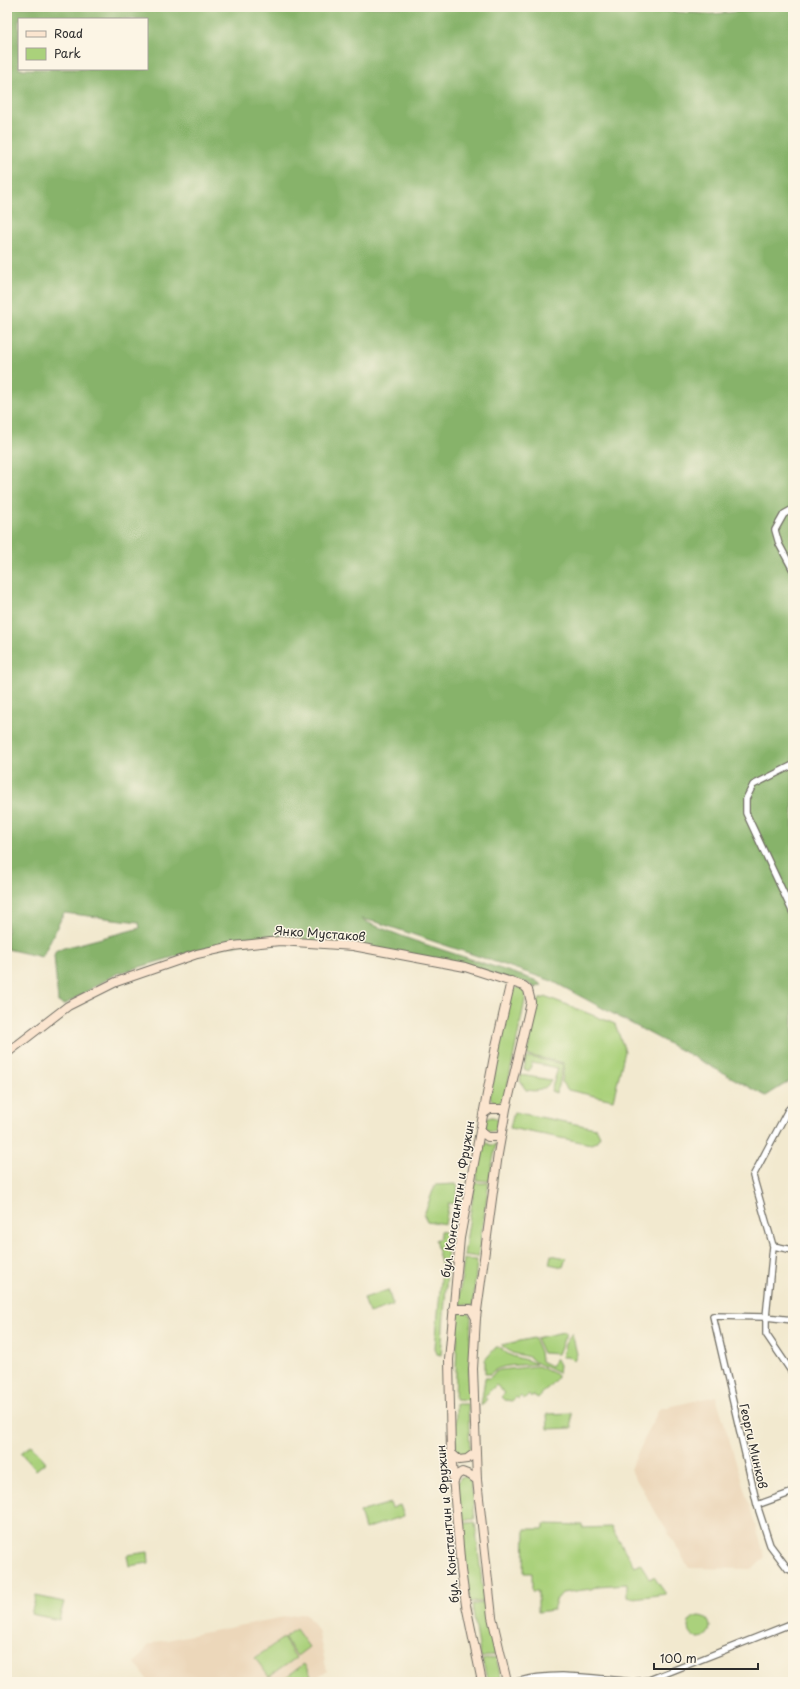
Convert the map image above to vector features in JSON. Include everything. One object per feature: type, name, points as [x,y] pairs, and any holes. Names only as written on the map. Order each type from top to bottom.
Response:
[{"type":"street","points":[[793,509],[784,514],[775,530],[779,544],[793,570]]},
{"type":"street","points":[[793,765],[753,785],[746,799],[746,813],[793,913]]},
{"type":"street","name":"Янко Мустаков","points":[[7,1052],[68,1006],[116,982],[197,954],[233,946],[280,941],[354,946],[465,967],[511,981]]},
{"type":"street","points":[[507,1682],[492,1617],[477,1480],[473,1369],[476,1318],[501,1137],[531,1002],[528,990],[524,986],[511,981]]},
{"type":"street","name":"бул. Константин и Фружин","points":[[482,1682],[466,1605],[461,1570],[451,1453],[450,1360],[460,1238],[482,1114],[511,981]]},
{"type":"street","points":[[793,1105],[788,1110],[753,1176],[760,1205],[773,1246],[766,1317],[766,1334],[793,1374]]},
{"type":"street","points":[[494,1109],[502,1115],[504,1120]]},
{"type":"street","points":[[482,1114],[487,1110],[506,1109]]},
{"type":"street","points":[[480,1131],[488,1137],[501,1137]]},
{"type":"street","points":[[773,1246],[793,1250]]},
{"type":"street","points":[[453,1309],[471,1309],[476,1318]]},
{"type":"street","name":"Георги Минков","points":[[766,1317],[713,1316],[757,1505],[770,1545],[788,1569],[793,1571]]},
{"type":"street","points":[[766,1317],[793,1320]]},
{"type":"street","points":[[451,1453],[459,1460],[467,1459],[475,1453]]},
{"type":"street","points":[[453,1483],[457,1475],[462,1472],[477,1480]]},
{"type":"street","points":[[757,1505],[793,1492]]},
{"type":"street","points":[[516,1682],[529,1678],[572,1676],[633,1682],[649,1680],[793,1623]]},
{"type":"shaded area","points":[[716,1396],[765,1557],[753,1569],[689,1568],[630,1469],[659,1409]]},
{"type":"shaded area","points":[[305,1613],[318,1630],[327,1671],[309,1682],[149,1682],[135,1663],[148,1646],[156,1642]]},
{"type":"shaded area","points":[[570,1677],[605,1682],[536,1682],[547,1679]]},
{"type":"green space","points":[[7,7],[595,7],[711,14],[793,7],[793,1079],[766,1096],[552,981],[376,922],[361,919],[412,940],[535,980],[542,985],[535,988],[528,983],[406,953],[279,939],[194,951],[116,974],[64,1005],[58,1002],[54,955],[56,950],[140,928],[139,922],[64,913],[42,957],[7,949]]},
{"type":"green space","points":[[519,987],[523,988],[526,995],[505,1098],[496,1103],[491,1099],[490,1095],[512,990]]},
{"type":"green space","points":[[547,997],[615,1024],[625,1051],[613,1100],[568,1090],[562,1082],[564,1063],[527,1055],[537,1002],[540,999]]},
{"type":"green space","points":[[530,1057],[563,1064],[559,1086],[556,1093],[551,1091],[558,1068],[532,1063],[529,1071],[524,1069],[526,1058]]},
{"type":"green space","points":[[521,1075],[551,1080],[544,1089],[534,1091],[526,1090],[520,1081]]},
{"type":"green space","points":[[514,1112],[596,1128],[600,1136],[596,1142],[591,1144],[510,1128]]},
{"type":"green space","points":[[489,1117],[495,1117],[499,1121],[499,1127],[495,1131],[489,1131],[485,1127],[485,1121]]},
{"type":"green space","points":[[481,1140],[491,1145],[496,1144],[489,1181],[476,1180]]},
{"type":"green space","points":[[475,1183],[489,1183],[478,1257],[464,1255]]},
{"type":"green space","points":[[456,1184],[458,1188],[455,1204],[449,1203],[445,1224],[427,1221],[424,1215],[435,1185]]},
{"type":"green space","points":[[440,1231],[448,1233],[447,1273],[441,1355],[437,1354],[435,1348],[442,1267],[435,1240],[440,1238]]},
{"type":"green space","points":[[551,1255],[566,1258],[563,1267],[549,1264]]},
{"type":"green space","points":[[464,1259],[477,1260],[473,1306],[464,1304],[458,1306]]},
{"type":"green space","points":[[388,1290],[393,1305],[369,1313],[364,1298]]},
{"type":"green space","points":[[467,1311],[471,1317],[468,1400],[455,1399],[458,1315],[460,1312]]},
{"type":"green space","points":[[563,1332],[566,1334],[558,1354],[543,1353],[536,1338]]},
{"type":"green space","points":[[572,1333],[577,1354],[574,1361],[570,1357],[562,1357],[565,1344]]},
{"type":"green space","points":[[534,1338],[540,1352],[541,1361],[551,1366],[556,1359],[559,1365],[558,1373],[535,1362],[529,1357],[512,1353],[501,1345]]},
{"type":"green space","points":[[496,1347],[510,1355],[536,1364],[499,1368],[490,1374],[485,1374],[485,1360]]},
{"type":"green space","points":[[538,1366],[557,1375],[556,1379],[538,1398],[533,1395],[531,1397],[529,1394],[524,1399],[521,1396],[518,1399],[516,1397],[512,1401],[504,1400],[501,1397],[505,1393],[496,1385],[484,1397],[487,1399],[481,1406],[485,1378],[490,1378],[495,1372],[500,1370]]},
{"type":"green space","points":[[456,1404],[468,1404],[470,1450],[466,1454],[462,1455],[458,1454],[455,1450]]},
{"type":"green space","points":[[571,1413],[572,1428],[548,1429],[547,1414]]},
{"type":"green space","points":[[31,1445],[46,1462],[36,1470],[21,1453]]},
{"type":"green space","points":[[466,1476],[471,1482],[475,1519],[460,1521],[456,1484],[461,1477]]},
{"type":"green space","points":[[390,1503],[392,1508],[400,1505],[404,1516],[365,1529],[360,1512]]},
{"type":"green space","points":[[475,1522],[484,1601],[470,1603],[460,1524]]},
{"type":"green space","points":[[544,1524],[582,1525],[582,1528],[611,1527],[634,1566],[640,1563],[650,1579],[654,1577],[666,1594],[634,1598],[627,1596],[627,1584],[598,1586],[591,1589],[562,1593],[556,1600],[553,1610],[538,1612],[538,1591],[532,1591],[532,1573],[524,1573],[525,1529],[544,1529]]},
{"type":"green space","points":[[148,1552],[149,1563],[129,1566],[127,1555]]},
{"type":"green space","points":[[36,1596],[64,1602],[59,1620],[31,1614]]},
{"type":"green space","points":[[485,1602],[495,1654],[481,1658],[472,1605]]},
{"type":"green space","points":[[699,1616],[707,1619],[710,1627],[707,1635],[699,1638],[691,1635],[688,1627],[691,1619]]},
{"type":"green space","points":[[296,1629],[309,1647],[297,1656],[284,1638]]},
{"type":"green space","points":[[283,1638],[296,1658],[269,1677],[255,1658]]},
{"type":"green space","points":[[496,1657],[502,1682],[488,1682],[482,1660]]},
{"type":"green space","points":[[304,1664],[312,1677],[305,1682],[279,1682]]}]
